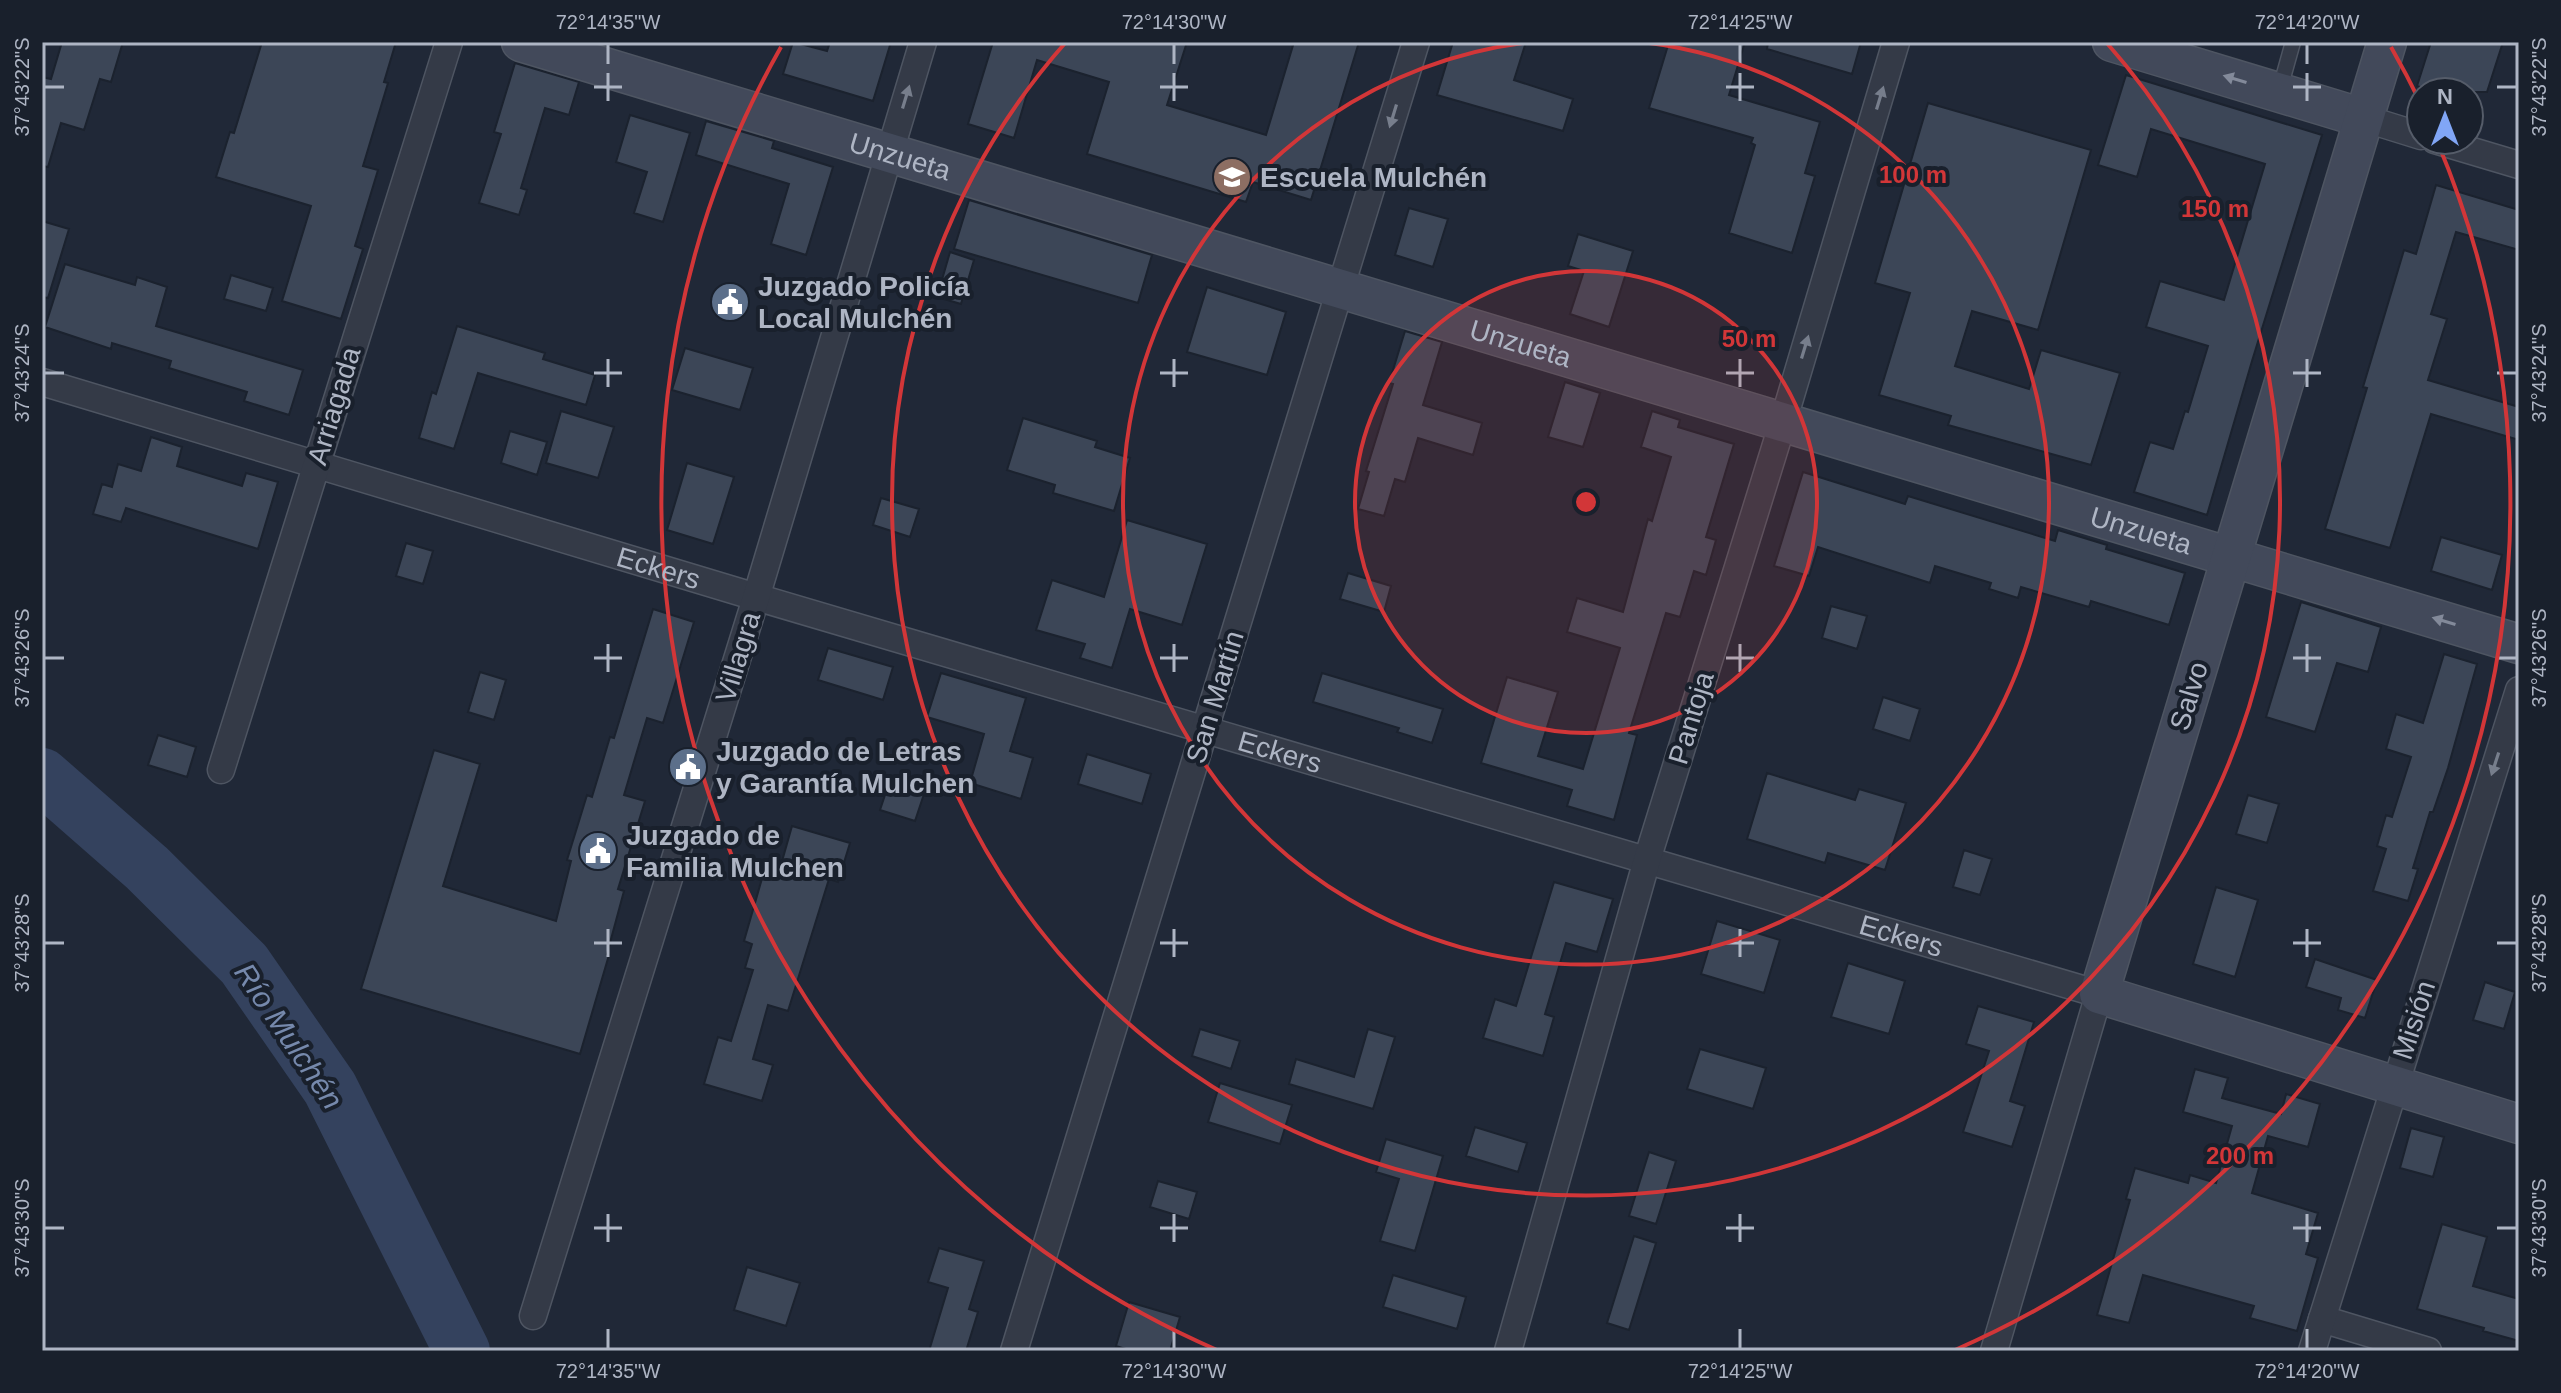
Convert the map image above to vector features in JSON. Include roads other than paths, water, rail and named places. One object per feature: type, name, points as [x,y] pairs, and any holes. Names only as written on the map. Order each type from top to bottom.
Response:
[{"type":"main road","name":"Unzueta","points":[[521,42],[2519,644]]},
{"type":"main road","points":[[2112,42],[2363,118]]},
{"type":"main road","name":"Salvo","points":[[2099,994],[2387,42]]},
{"type":"main road","name":"Eckers","points":[[2099,994],[2519,1124]]},
{"type":"street","name":"Arriagada","points":[[221,770],[449,42]]},
{"type":"street","name":"Villagra","points":[[533,1316],[756,597],[923,42]]},
{"type":"street","name":"San Martín","points":[[1014,1351],[1416,42]]},
{"type":"street","name":"Pantoja","points":[[1508,1351],[1647,860],[1783,422],[1896,42]]},
{"type":"street","points":[[2363,118],[2405,131]]},
{"type":"street","points":[[2485,155],[2519,165]]},
{"type":"street","name":"Eckers","points":[[42,382],[756,597],[2099,994]]},
{"type":"street","name":"Misión","points":[[2312,1351],[2519,690]]},
{"type":"street","name":"Salvo","points":[[1994,1351],[2099,994]]},
{"type":"street","points":[[2322,1319],[2428,1351]]},
{"type":"lane","points":[[2279,93],[2293,42]]},
{"type":"waterway","name":"Río Mulchén","points":[[42,776],[147,868],[244,964],[330,1088],[462,1351]]},
{"type":"place","name":"Escuela Mulchén","points":[[1232,177]]},
{"type":"place","name":"Juzgado Policía Local Mulchén","points":[[730,302]]},
{"type":"place","name":"Juzgado de Letras y Garantía Mulchen","points":[[688,767]]},
{"type":"place","name":"Juzgado de Familia Mulchen","points":[[598,851]]}]
